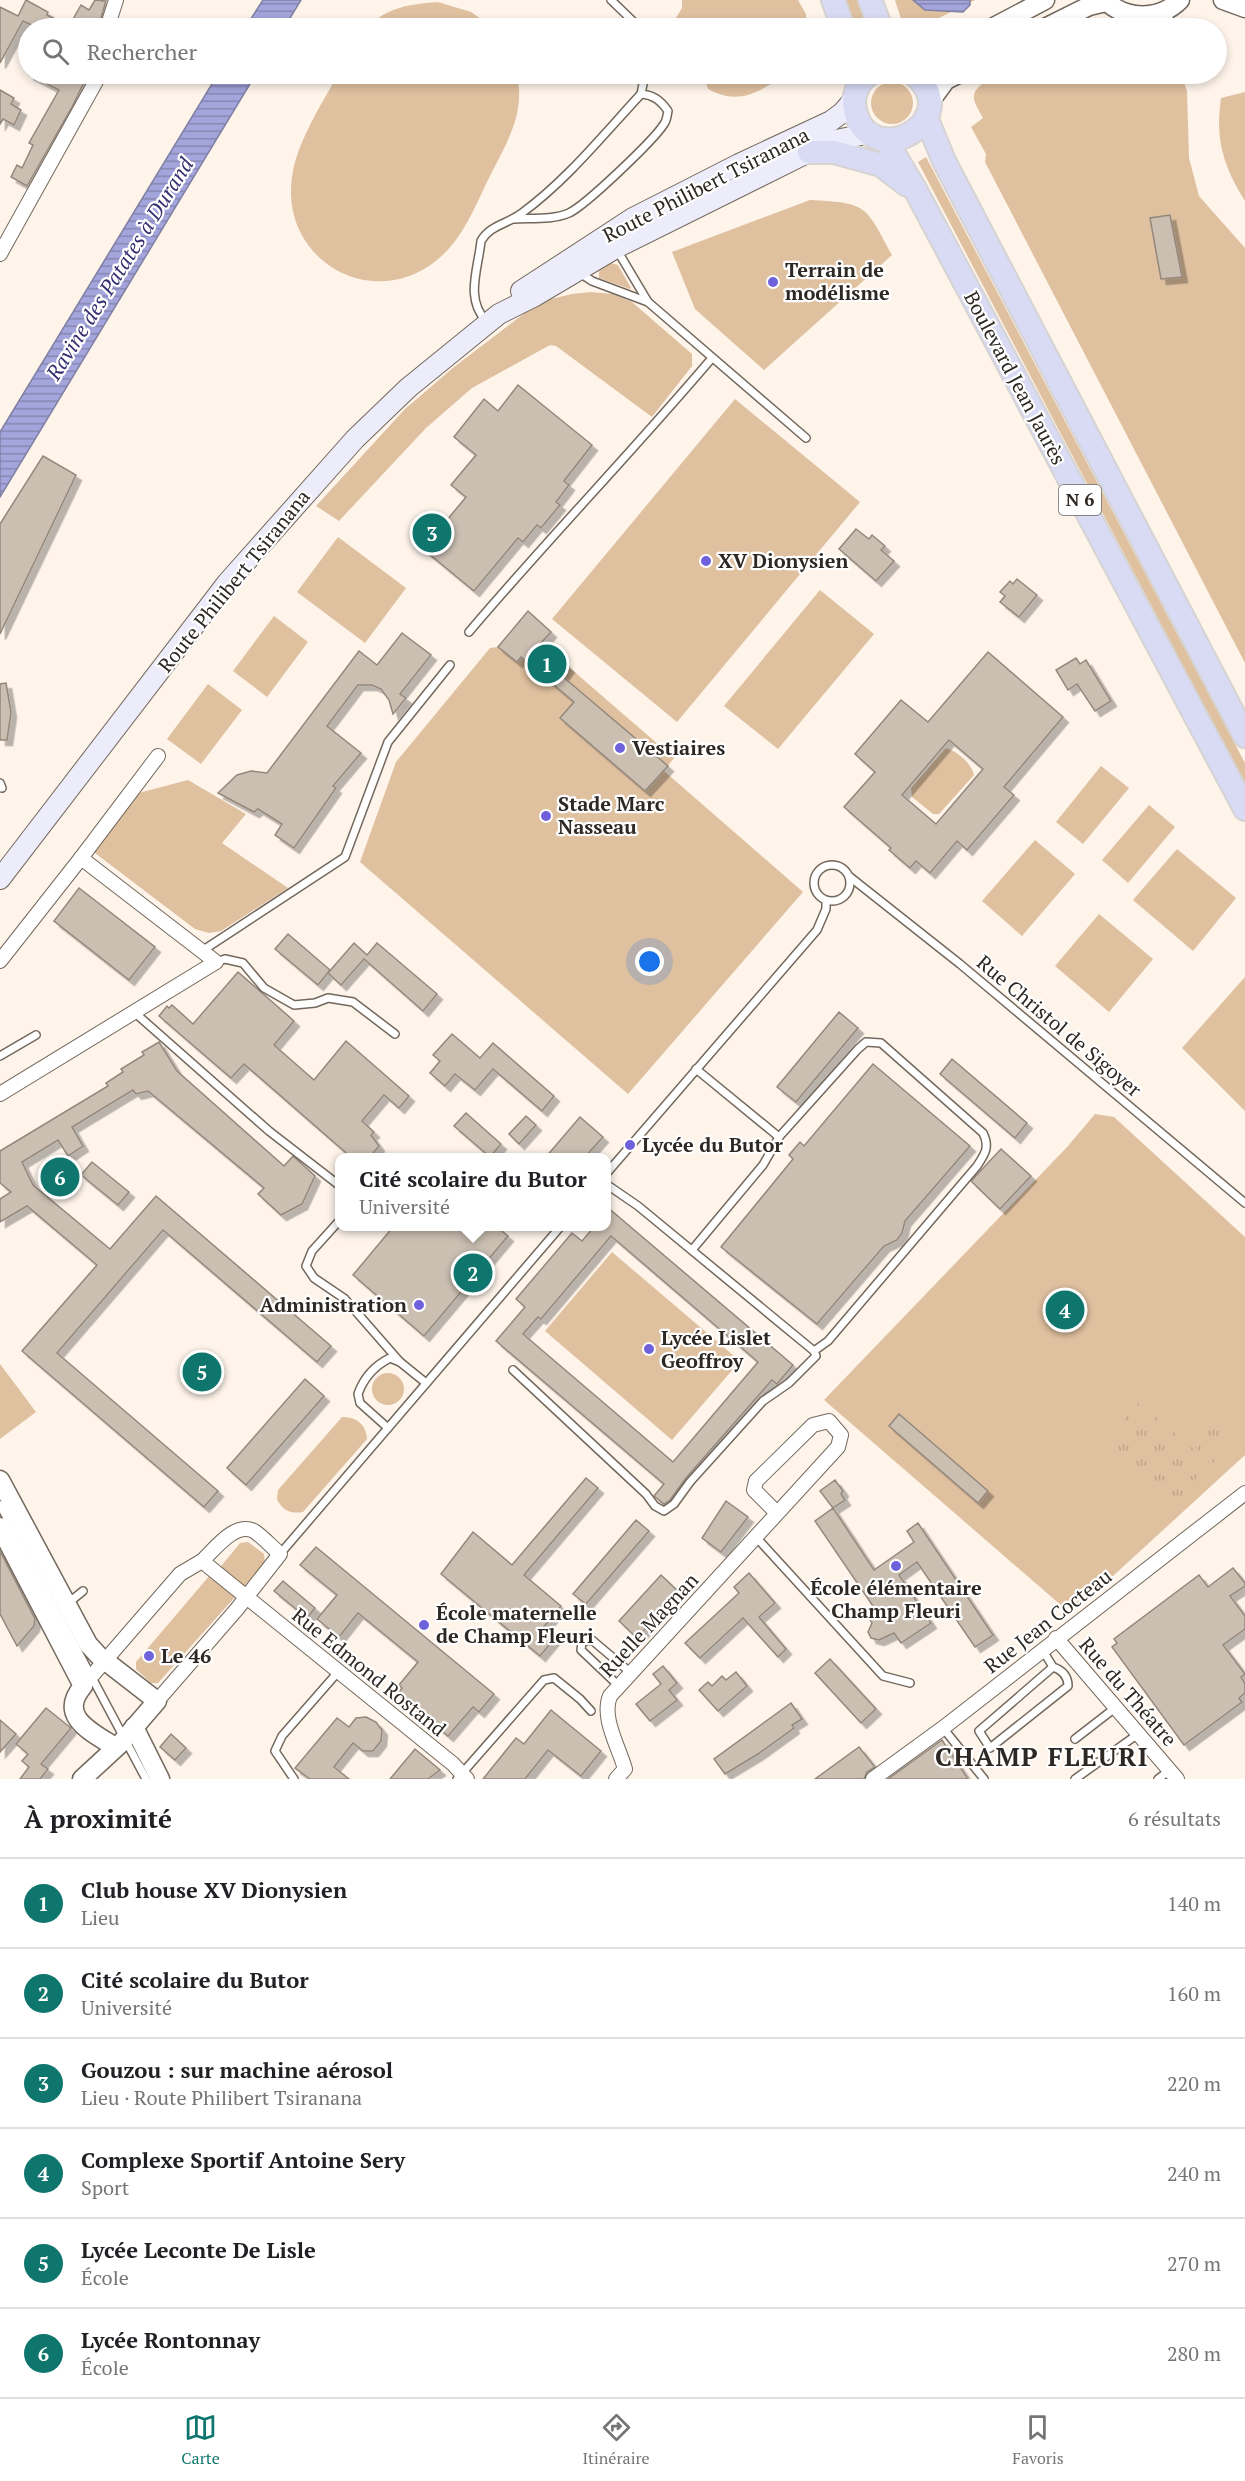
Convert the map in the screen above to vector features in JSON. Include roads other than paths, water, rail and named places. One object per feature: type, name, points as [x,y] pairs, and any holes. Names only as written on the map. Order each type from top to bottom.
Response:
[{"type":"main road","points":[[833,0],[839,18]]},
{"type":"main road","points":[[870,0],[877,18]]},
{"type":"main road","name":"Route Philibert Tsiranana","points":[[0,879],[227,584],[355,438],[408,388],[494,319],[518,293],[577,263],[739,164],[831,121],[843,112],[859,84]]},
{"type":"main road","name":"Boulevard Jean Jaurès","points":[[860,84],[858,118],[878,136],[916,191],[1245,808]]},
{"type":"main road","name":"Boulevard Jean Jaurès","points":[[923,84],[927,92],[927,110],[949,172],[1245,736]]},
{"type":"main road","points":[[878,136],[897,139],[909,136],[919,128],[927,110]]},
{"type":"main road","name":"Route Philibert Tsiranana","points":[[608,243],[837,140],[878,136]]},
{"type":"main road","points":[[809,152],[834,152],[882,165],[916,191]]},
{"type":"street","points":[[110,18],[116,0]]},
{"type":"street","points":[[1011,18],[1045,0]]},
{"type":"street","points":[[1065,18],[1089,6],[1106,1],[1121,12],[1137,16],[1165,11],[1180,0]]},
{"type":"street","points":[[1223,0],[1245,8]]},
{"type":"street","points":[[0,254],[94,84]]},
{"type":"street","points":[[927,110],[943,84]]},
{"type":"street","points":[[0,961],[158,756]]},
{"type":"street","points":[[0,1094],[216,962],[81,858]]},
{"type":"street","name":"Ruelle Magnan","points":[[616,1779],[625,1769],[606,1706],[610,1696],[838,1447],[841,1435],[829,1421],[813,1425],[756,1481],[754,1490],[777,1513]]},
{"type":"street","points":[[0,1480],[88,1644],[157,1701]]},
{"type":"street","name":"Rue Jean Cocteau","points":[[873,1779],[943,1728],[1245,1493]]},
{"type":"street","points":[[0,1527],[87,1682]]},
{"type":"street","points":[[253,1530],[280,1554],[246,1598],[157,1701],[86,1774],[96,1754],[96,1745],[89,1730],[77,1718],[72,1708],[74,1697],[180,1574],[202,1561],[234,1531],[253,1530]]},
{"type":"street","name":"Rue Edmond Rostand","points":[[202,1561],[453,1764],[462,1777]]},
{"type":"street","name":"Rue du Théatre","points":[[1056,1638],[1173,1775]]},
{"type":"street","points":[[89,1730],[124,1737],[160,1779]]},
{"type":"lane","points":[[611,0],[630,18]]},
{"type":"lane","points":[[1165,11],[1169,18]]},
{"type":"lane","points":[[494,319],[478,312],[473,298],[481,241],[492,228],[514,219],[552,189],[641,94],[643,84]]},
{"type":"lane","points":[[514,219],[553,217],[570,212],[658,133],[666,121],[668,111],[662,103],[649,95],[641,94]]},
{"type":"lane","points":[[608,243],[648,302],[806,438]]},
{"type":"lane","points":[[577,263],[592,280],[648,302]]},
{"type":"lane","points":[[469,632],[612,469],[642,441],[712,358]]},
{"type":"lane","points":[[202,951],[345,857],[388,742],[450,665]]},
{"type":"lane","points":[[831,864],[839,865],[846,869],[850,877],[850,886],[840,899],[826,901],[816,893],[814,886],[817,873],[823,867],[831,864]]},
{"type":"lane","name":"Rue Christol de Sigoyer","points":[[850,877],[960,964],[1245,1203]]},
{"type":"lane","points":[[611,1168],[817,930],[826,909],[826,901]]},
{"type":"lane","points":[[216,962],[225,959],[243,963],[264,988],[294,1005],[315,1003],[328,998],[353,1002],[395,1034]]},
{"type":"lane","points":[[134,1012],[269,1131],[335,1183]]},
{"type":"lane","points":[[0,1056],[36,1035]]},
{"type":"lane","points":[[692,1250],[763,1165],[779,1137],[858,1049],[866,1042],[880,1043],[983,1133],[988,1142],[986,1154],[828,1341],[814,1351]]},
{"type":"lane","points":[[696,1069],[779,1137]]},
{"type":"lane","points":[[513,1370],[646,1494],[655,1506],[664,1511],[674,1504],[690,1482],[763,1401],[789,1383],[816,1356],[814,1351],[692,1250],[611,1188]]},
{"type":"lane","points":[[335,1225],[312,1251],[306,1266],[314,1278],[345,1299],[400,1362],[426,1383]]},
{"type":"lane","points":[[280,1554],[558,1231]]},
{"type":"lane","points":[[388,1428],[360,1403],[358,1394],[369,1373],[380,1363],[390,1358],[400,1362]]},
{"type":"lane","points":[[0,1505],[87,1682],[124,1737],[146,1779]]},
{"type":"lane","points":[[756,1537],[883,1676],[910,1683]]},
{"type":"lane","points":[[67,1604],[83,1592]]},
{"type":"lane","points":[[619,1686],[581,1650],[582,1642],[592,1640],[631,1673]]},
{"type":"lane","points":[[1042,1649],[1053,1667],[1061,1670],[1068,1681],[1068,1686],[990,1748],[979,1731],[1053,1667]]},
{"type":"lane","points":[[294,1779],[275,1751],[282,1736],[338,1672]]},
{"type":"lane","points":[[462,1777],[544,1680],[554,1678],[591,1711]]},
{"type":"lane","points":[[1075,1739],[1115,1708]]},
{"type":"lane","points":[[943,1728],[984,1779]]},
{"type":"lane","points":[[1075,1779],[1138,1734]]},
{"type":"lane","points":[[1158,1779],[1173,1775]]},
{"type":"water","points":[[263,0],[301,0],[290,18],[251,18]]},
{"type":"water","points":[[913,0],[970,0],[970,5],[963,12],[925,10]]},
{"type":"water","name":"Ravine des Patates à Durand","points":[[212,84],[250,84],[0,497],[0,432]]},
{"type":"place","name":"Terrain de modélisme","points":[[773,282]]},
{"type":"place","name":"Gouzou : sur machine aérosol","points":[[432,533]]},
{"type":"place","name":"XV Dionysien","points":[[706,561]]},
{"type":"place","name":"Club house XV Dionysien","points":[[547,664]]},
{"type":"place","name":"Vestiaires","points":[[620,748]]},
{"type":"place","name":"Stade Marc Nasseau","points":[[546,816]]},
{"type":"place","name":"Lycée du Butor","points":[[630,1145]]},
{"type":"place","name":"Lycée Rontonnay","points":[[60,1177]]},
{"type":"place","name":"Cité scolaire du Butor","points":[[473,1273]]},
{"type":"place","name":"Administration","points":[[419,1305]]},
{"type":"place","name":"Complexe Sportif Antoine Sery","points":[[1065,1310]]},
{"type":"place","name":"Lycée Lislet Geoffroy","points":[[649,1349]]},
{"type":"place","name":"Lycée Leconte De Lisle","points":[[202,1372]]},
{"type":"place","name":"École élémentaire Champ Fleuri","points":[[896,1566]]},
{"type":"place","name":"École maternelle de Champ Fleuri","points":[[424,1625]]},
{"type":"place","name":"Le 46","points":[[149,1656]]},
{"type":"district","name":"CHAMP FLEURI","points":[[1042,1757]]}]
